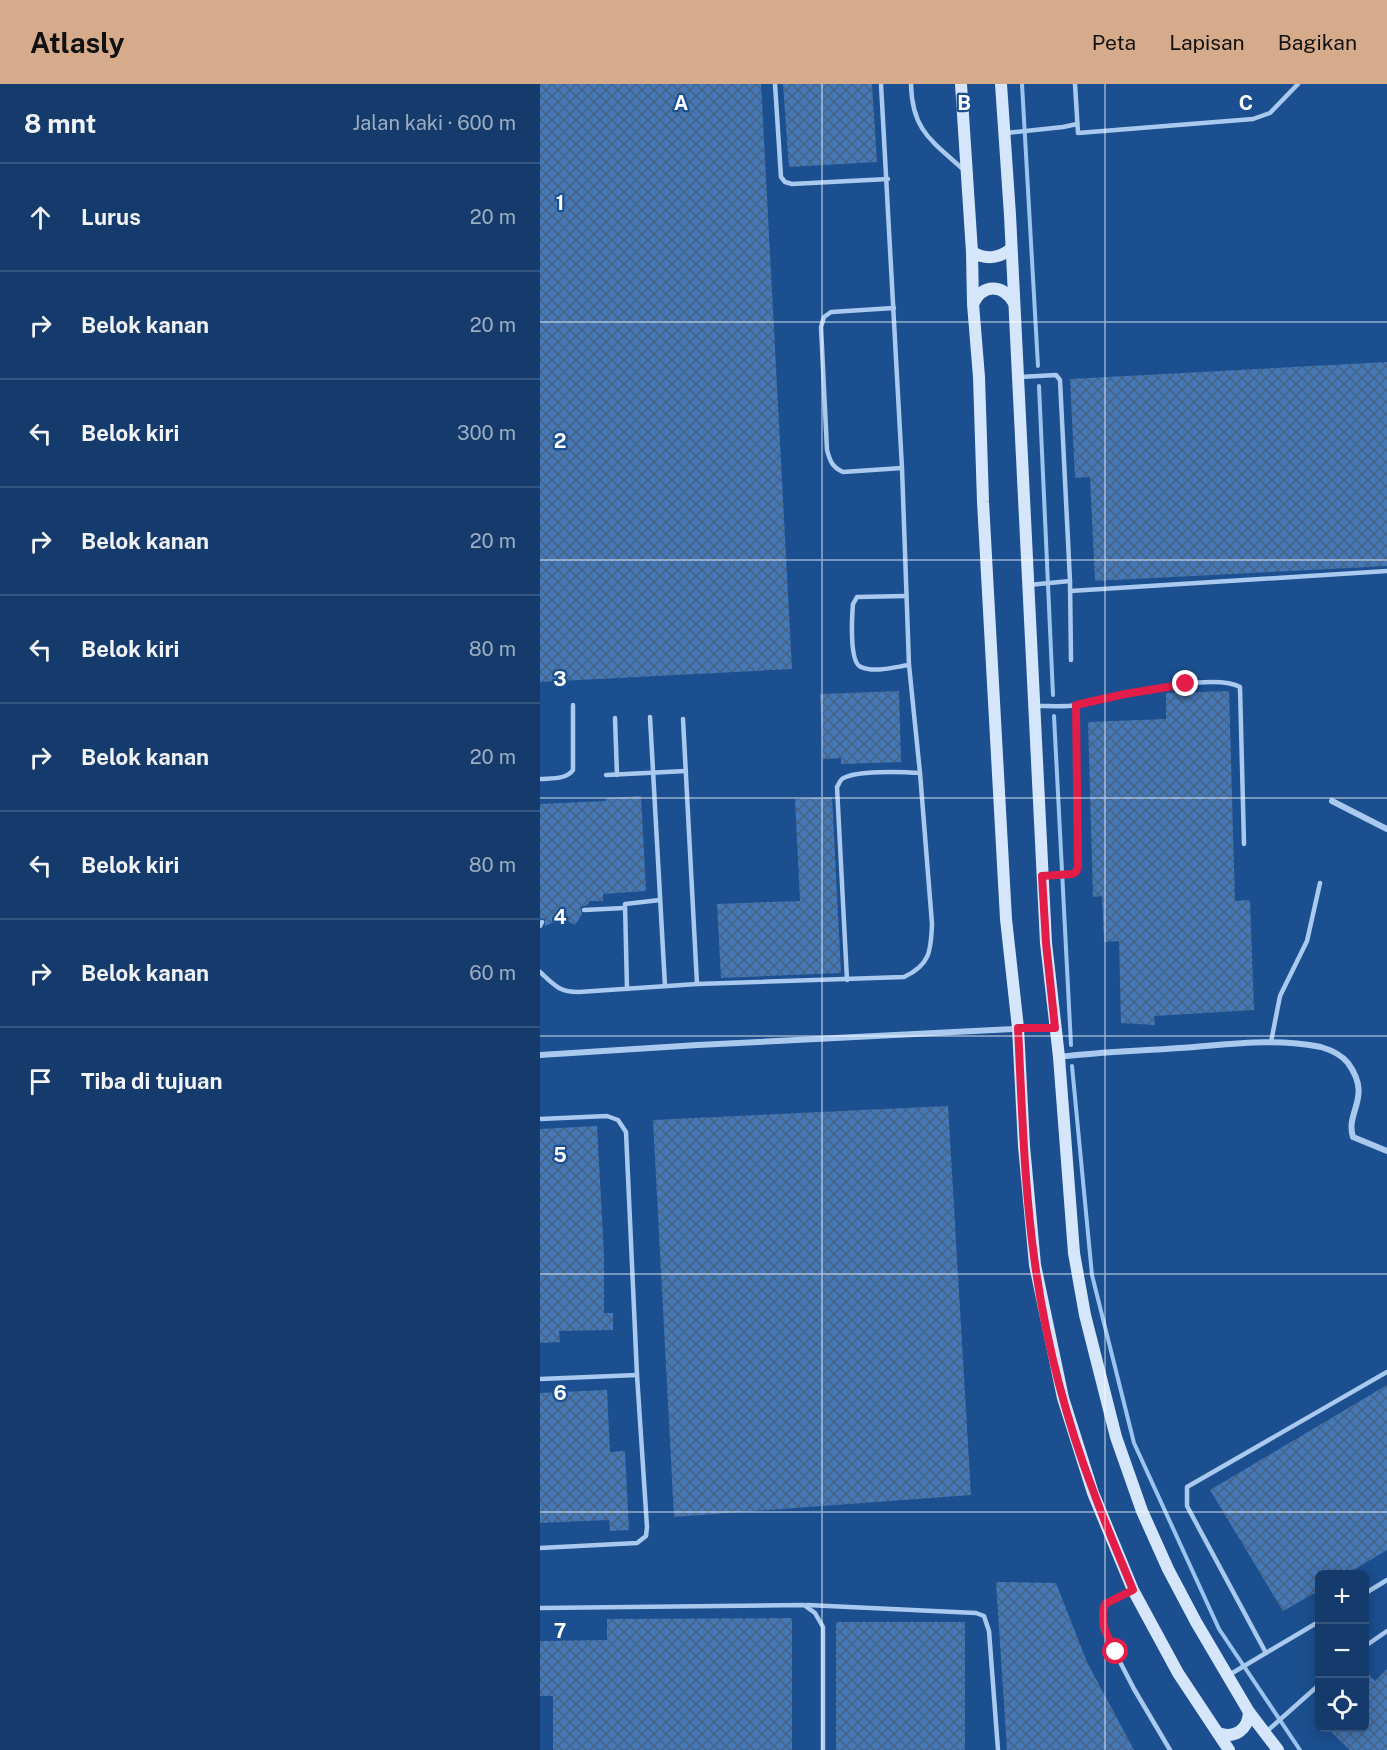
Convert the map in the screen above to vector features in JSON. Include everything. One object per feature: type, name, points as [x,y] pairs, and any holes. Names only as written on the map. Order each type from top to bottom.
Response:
[{"type":"street","points":[[961,84],[979,377],[983,502],[1006,919],[1018,1028],[1024,1146],[1035,1265],[1063,1398],[1094,1493],[1133,1590],[1178,1673],[1229,1750]]},
{"type":"street","points":[[1001,84],[1017,377],[1035,585],[1033,706],[1046,943],[1059,1057],[1074,1253],[1085,1315],[1116,1437],[1142,1511],[1168,1569],[1196,1622],[1233,1672],[1249,1712],[1248,1720],[1240,1732],[1225,1736],[1218,1733]]},
{"type":"street","points":[[972,252],[988,258],[1004,254],[1011,249]]},
{"type":"street","points":[[973,304],[984,290],[993,288],[1010,295],[1014,303]]},
{"type":"street","points":[[1332,801],[1387,829]]},
{"type":"street","points":[[540,1055],[1018,1028],[1055,1028]]},
{"type":"street","points":[[1059,1057],[1271,1042],[1323,1048],[1341,1056],[1353,1071],[1359,1088],[1352,1126],[1353,1137],[1387,1151]]},
{"type":"street","points":[[1249,1712],[1270,1728],[1278,1750]]},
{"type":"lane","points":[[775,84],[781,177],[785,182],[792,184],[888,179]]},
{"type":"lane","points":[[540,972],[558,989],[569,992],[697,984],[903,977],[916,971],[927,958],[932,924],[909,665],[902,468],[888,179],[881,84]]},
{"type":"lane","points":[[911,84],[915,117],[923,133],[966,171]]},
{"type":"lane","points":[[1075,84],[1078,133],[1253,119],[1270,113],[1298,84]]},
{"type":"lane","points":[[1005,133],[1077,124]]},
{"type":"lane","points":[[894,308],[831,312],[824,317],[821,327],[827,450],[835,468],[843,472],[902,468]]},
{"type":"lane","points":[[1017,377],[1056,375],[1060,380],[1070,581],[1071,660]]},
{"type":"lane","points":[[1070,591],[1387,571]]},
{"type":"lane","points":[[1035,585],[1070,581]]},
{"type":"lane","points":[[906,596],[857,597],[853,604],[853,654],[854,662],[859,667],[870,669],[909,665]]},
{"type":"lane","points":[[1033,706],[1076,705],[1186,684],[1224,683],[1240,687],[1244,844]]},
{"type":"lane","points":[[540,779],[562,777],[573,770],[573,705]]},
{"type":"lane","points":[[1042,876],[1076,872],[1078,866],[1076,705]]},
{"type":"lane","points":[[650,717],[664,986]]},
{"type":"lane","points":[[615,718],[617,775]]},
{"type":"lane","points":[[683,719],[697,984]]},
{"type":"lane","points":[[606,776],[686,771]]},
{"type":"lane","points":[[847,980],[837,787],[846,777],[920,772]]},
{"type":"lane","points":[[1271,1042],[1280,996],[1307,941],[1320,883]]},
{"type":"lane","points":[[627,989],[625,904],[660,900]]},
{"type":"lane","points":[[584,910],[624,908]]},
{"type":"lane","points":[[540,1119],[607,1116],[618,1120],[626,1132],[637,1376],[646,1510],[646,1536],[638,1543],[540,1548]]},
{"type":"lane","points":[[1266,1653],[1187,1506],[1187,1487],[1387,1372]]},
{"type":"lane","points":[[540,1379],[637,1376]]},
{"type":"lane","points":[[1369,1591],[1387,1580]]},
{"type":"lane","points":[[1133,1590],[1105,1604],[1102,1616],[1103,1629],[1134,1689],[1170,1750]]},
{"type":"lane","points":[[540,1608],[804,1605],[976,1613],[984,1616],[988,1622],[998,1750]]},
{"type":"lane","points":[[804,1605],[815,1613],[822,1627],[824,1750]]},
{"type":"lane","points":[[1233,1672],[1315,1624]]},
{"type":"lane","points":[[1369,1644],[1387,1631]]},
{"type":"lane","points":[[1270,1728],[1315,1688]]},
{"type":"building","points":[[540,84],[761,84],[792,669],[540,682]]},
{"type":"building","points":[[783,84],[872,84],[877,162],[789,167]]},
{"type":"building","points":[[1387,362],[1387,566],[1095,581],[1090,477],[1075,478],[1070,379]]},
{"type":"building","points":[[899,691],[901,762],[841,764],[841,758],[823,759],[820,694]]},
{"type":"building","points":[[1229,691],[1235,901],[1250,900],[1254,1010],[1154,1016],[1155,1025],[1121,1023],[1119,941],[1104,942],[1102,896],[1093,897],[1088,722],[1166,719],[1166,693]]},
{"type":"building","points":[[641,796],[646,891],[603,894],[603,901],[590,901],[587,905],[580,907],[582,914],[575,925],[566,920],[559,920],[545,926],[545,919],[540,918],[540,804],[606,801],[606,798]]},
{"type":"building","points":[[832,797],[841,973],[721,978],[717,904],[800,901],[795,799]]},
{"type":"building","points":[[948,1106],[971,1495],[674,1517],[653,1120]]},
{"type":"building","points":[[597,1126],[604,1254],[604,1313],[613,1313],[613,1330],[559,1331],[560,1342],[540,1343],[540,1129]]},
{"type":"building","points":[[1387,1385],[1387,1550],[1353,1570],[1315,1570],[1315,1593],[1283,1611],[1210,1490]]},
{"type":"building","points":[[607,1390],[610,1452],[625,1451],[629,1530],[610,1531],[609,1520],[540,1523],[540,1393]]},
{"type":"building","points":[[996,1582],[1056,1583],[1087,1662],[1134,1750],[1007,1750]]},
{"type":"building","points":[[792,1618],[792,1750],[553,1750],[553,1696],[540,1696],[540,1641],[607,1640],[607,1619]]},
{"type":"building","points":[[836,1622],[965,1622],[965,1750],[836,1750]]},
{"type":"building","points":[[1387,1669],[1387,1750],[1350,1750],[1331,1732],[1369,1732],[1369,1674],[1375,1681]]},
{"type":"waterway","points":[[1022,84],[1038,366]]},
{"type":"waterway","points":[[1039,386],[1053,695]]},
{"type":"waterway","points":[[1054,716],[1071,1045]]},
{"type":"waterway","points":[[1072,1066],[1092,1275],[1134,1443],[1219,1629],[1300,1750]]},
{"type":"route","points":[[1116,1652],[1103,1629],[1103,1610],[1105,1604],[1133,1590],[1094,1493],[1073,1432],[1043,1307],[1031,1231],[1018,1028],[1055,1028],[1042,876],[1072,874],[1076,872],[1078,866],[1076,705],[1186,684]]}]
